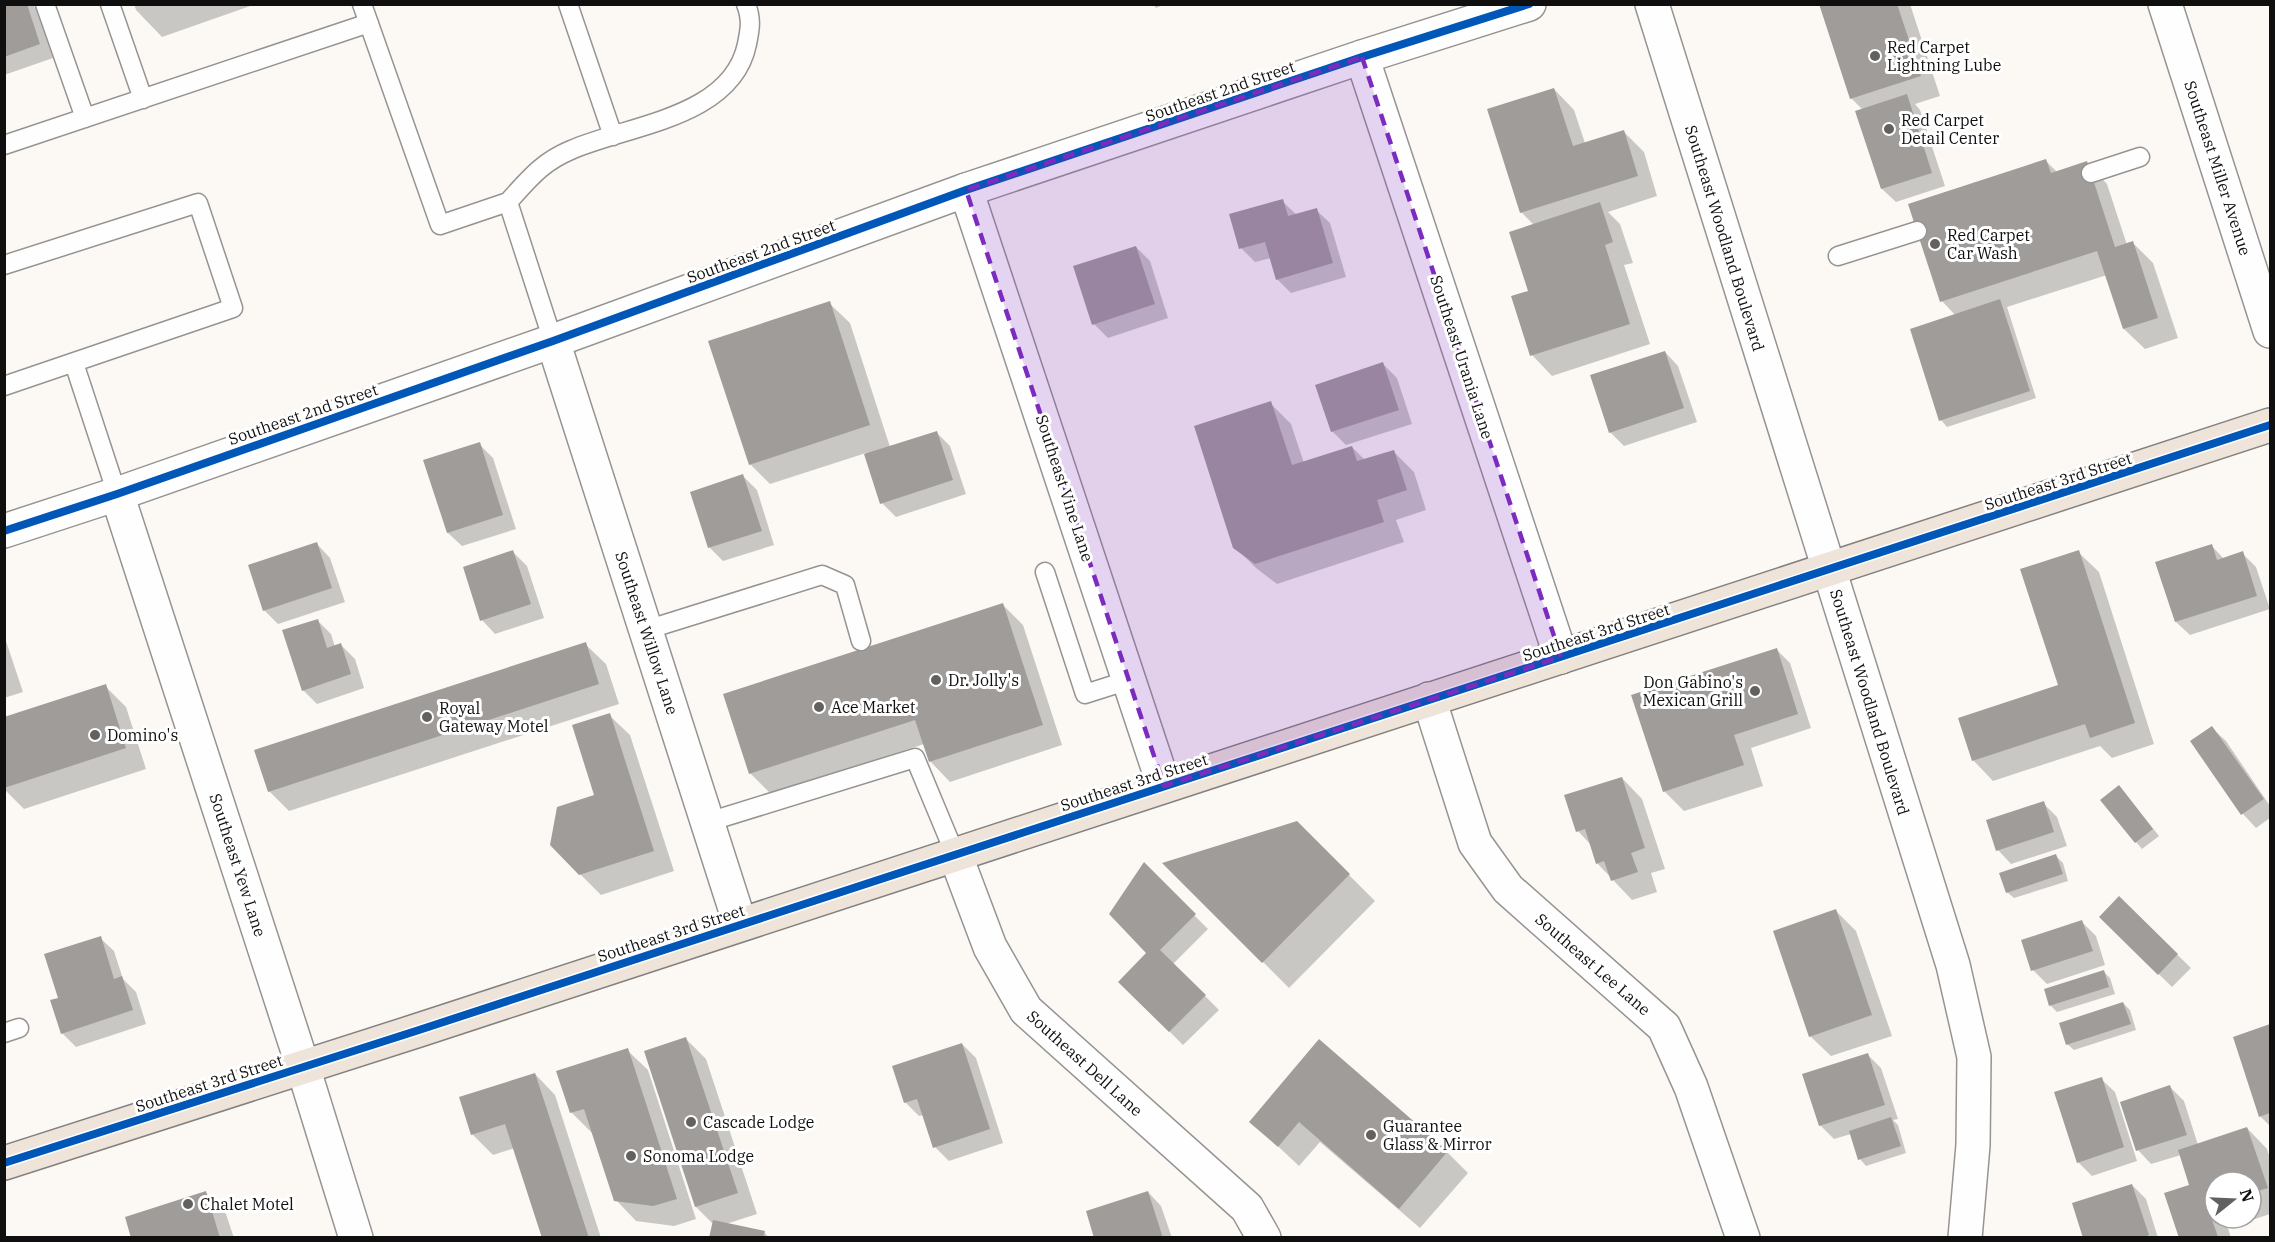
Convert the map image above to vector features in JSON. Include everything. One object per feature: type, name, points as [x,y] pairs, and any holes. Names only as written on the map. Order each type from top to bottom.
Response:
[{"type":"main road","name":"Southeast 3rd Street","points":[[4,1163],[2271,425]]},
{"type":"street","name":"Southeast 2nd Street","points":[[4,531],[117,494],[553,341],[966,190],[1362,57],[1529,4]]},
{"type":"street","name":"Southeast Woodland Boulevard","points":[[1652,4],[1953,965],[1974,1057],[1972,1145],[1965,1238]]},
{"type":"street","name":"Southeast Miller Avenue","points":[[2165,4],[2271,331]]},
{"type":"street","name":"Southeast Urania Lane","points":[[1362,57],[1561,657]]},
{"type":"street","name":"Southeast Vine Lane","points":[[966,190],[1164,786]]},
{"type":"street","name":"Southeast Willow Lane","points":[[553,341],[740,924]]},
{"type":"street","name":"Southeast Yew Lane","points":[[117,494],[303,1067],[356,1238]]},
{"type":"street","name":"Southeast Lee Lane","points":[[1429,699],[1475,843],[1508,889],[1664,1027],[1691,1087],[1743,1238]]},
{"type":"street","name":"Southeast Dell Lane","points":[[955,854],[990,947],[1026,1010],[1247,1208],[1264,1238]]},
{"type":"lane","points":[[45,4],[85,118]]},
{"type":"lane","points":[[110,4],[142,99]]},
{"type":"lane","points":[[362,4],[440,225],[508,202],[541,166],[571,150],[695,107],[726,85],[744,58],[752,20],[746,4]]},
{"type":"lane","points":[[568,4],[613,136]]},
{"type":"lane","points":[[4,145],[369,23]]},
{"type":"lane","points":[[2091,173],[2140,157]]},
{"type":"lane","points":[[508,202],[553,341]]},
{"type":"lane","points":[[4,265],[198,203],[233,308],[4,386]]},
{"type":"lane","points":[[1838,256],[1917,231]]},
{"type":"lane","points":[[74,363],[117,494]]},
{"type":"lane","points":[[1045,572],[1085,694],[1129,680]]},
{"type":"lane","points":[[645,630],[822,575],[845,585],[861,641]]},
{"type":"lane","points":[[708,822],[915,758],[955,854]]},
{"type":"highlighted area","points":[[1362,57],[1561,657],[1164,786],[966,190]]},
{"type":"building","points":[[4,4],[27,4],[40,44],[4,57]]},
{"type":"building","name":"Red Carpet Lightning Lube","points":[[1819,4],[1897,4],[1921,76],[1850,99]]},
{"type":"building","points":[[1554,88],[1573,146],[1624,130],[1638,176],[1520,213],[1487,109]]},
{"type":"building","name":"Red Carpet Detail Center","points":[[1907,94],[1932,173],[1881,189],[1855,111]]},
{"type":"building","points":[[2046,159],[2051,173],[2087,161],[2115,247],[2133,241],[2158,318],[2123,329],[2097,251],[1940,302],[1908,204]]},
{"type":"building","points":[[1283,199],[1288,216],[1317,208],[1333,263],[1276,280],[1265,242],[1239,249],[1229,214]]},
{"type":"building","points":[[1600,202],[1613,242],[1605,245],[1630,324],[1530,356],[1511,296],[1528,291],[1509,232]]},
{"type":"building","points":[[1136,246],[1155,304],[1092,325],[1073,266]]},
{"type":"building","points":[[2000,299],[2030,391],[1939,421],[1910,329]]},
{"type":"building","points":[[830,301],[870,425],[749,465],[708,341]]},
{"type":"building","points":[[1665,351],[1684,408],[1609,433],[1590,375]]},
{"type":"building","points":[[1383,362],[1399,410],[1331,432],[1315,385]]},
{"type":"building","points":[[1271,401],[1292,465],[1352,446],[1357,461],[1394,450],[1407,490],[1377,500],[1384,522],[1255,564],[1233,548],[1194,426]]},
{"type":"building","points":[[937,431],[953,480],[880,504],[864,454]]},
{"type":"building","points":[[480,442],[503,515],[447,533],[423,460]]},
{"type":"building","points":[[743,474],[762,531],[708,548],[690,492]]},
{"type":"building","points":[[317,542],[332,588],[263,611],[248,565]]},
{"type":"building","points":[[2212,544],[2217,560],[2243,551],[2257,596],[2175,622],[2155,562]]},
{"type":"building","points":[[513,550],[531,604],[480,621],[463,567]]},
{"type":"building","points":[[2079,550],[2135,723],[2090,738],[2085,724],[1972,761],[1958,718],[2058,685],[2020,569]]},
{"type":"building","points":[[1003,603],[1043,725],[929,762],[915,720],[749,774],[723,694]]},
{"type":"building","points":[[318,619],[327,648],[341,643],[351,674],[302,691],[282,630]]},
{"type":"building","name":"Royal Gateway Motel","points":[[586,642],[599,684],[268,792],[254,750]]},
{"type":"building","points":[[1777,648],[1798,714],[1734,735],[1744,765],[1663,792],[1631,695]]},
{"type":"building","points":[[106,684],[126,748],[4,788],[4,717]]},
{"type":"building","name":"Royal Gateway Motel","points":[[610,713],[654,851],[579,875],[550,845],[557,807],[594,795],[572,725]]},
{"type":"building","points":[[2212,726],[2264,799],[2241,815],[2190,741]]},
{"type":"building","points":[[1622,777],[1645,848],[1631,853],[1638,872],[1611,881],[1604,861],[1596,864],[1585,829],[1576,832],[1564,795]]},
{"type":"building","points":[[2119,785],[2153,829],[2135,843],[2100,800]]},
{"type":"building","points":[[2044,801],[2054,832],[1996,851],[1986,820]]},
{"type":"building","points":[[1297,821],[1350,874],[1262,963],[1162,863]]},
{"type":"building","points":[[2056,854],[2063,874],[2006,893],[1999,873]]},
{"type":"building","points":[[1144,862],[1196,914],[1160,950],[1206,995],[1169,1032],[1118,982],[1146,953],[1109,914]]},
{"type":"building","points":[[2119,896],[2178,954],[2158,975],[2099,917]]},
{"type":"building","points":[[1836,909],[1872,1015],[1809,1037],[1773,931]]},
{"type":"building","points":[[2082,920],[2093,951],[2031,971],[2021,940]]},
{"type":"building","points":[[101,936],[114,979],[122,976],[133,1010],[61,1034],[50,1000],[58,998],[44,954]]},
{"type":"building","points":[[2104,970],[2109,987],[2049,1006],[2044,989]]},
{"type":"building","points":[[2123,1002],[2131,1024],[2066,1045],[2059,1023]]},
{"type":"building","points":[[2270,1024],[2270,1113],[2259,1117],[2233,1037]]},
{"type":"building","name":"Cascade Lodge","points":[[686,1037],[738,1193],[695,1207],[644,1051]]},
{"type":"building","name":"Guarantee Glass & Mirror","points":[[1319,1039],[1448,1151],[1399,1209],[1299,1122],[1278,1147],[1249,1122]]},
{"type":"building","points":[[962,1043],[990,1129],[933,1148],[917,1099],[904,1103],[892,1066]]},
{"type":"building","name":"Sonoma Lodge","points":[[628,1048],[677,1199],[653,1206],[614,1201],[584,1109],[570,1113],[556,1071]]},
{"type":"building","points":[[1868,1053],[1885,1105],[1819,1126],[1802,1074]]},
{"type":"building","points":[[535,1073],[589,1238],[542,1238],[505,1124],[471,1135],[459,1097]]},
{"type":"building","points":[[2102,1077],[2124,1147],[2077,1163],[2054,1092]]},
{"type":"building","points":[[2170,1085],[2187,1135],[2136,1151],[2120,1102]]},
{"type":"building","points":[[1891,1117],[1901,1146],[1858,1160],[1849,1131]]},
{"type":"building","points":[[2247,1127],[2262,1170],[2203,1170],[2203,1230],[2216,1230],[2218,1237],[2179,1238],[2164,1193],[2189,1185],[2178,1150]]},
{"type":"building","points":[[2263,1173],[2268,1188],[2263,1189]]},
{"type":"building","points":[[2132,1184],[2149,1235],[2142,1238],[2083,1238],[2072,1203]]},
{"type":"building","name":"Chalet Motel","points":[[206,1191],[220,1238],[131,1238],[125,1217]]},
{"type":"building","points":[[1148,1191],[1163,1238],[1094,1238],[1086,1211]]},
{"type":"building","points":[[713,1220],[765,1231],[763,1238],[709,1238]]},
{"type":"cycle path","points":[[4,531],[117,494],[553,341],[966,190],[1362,57],[1529,4]]},
{"type":"cycle path","points":[[4,1163],[419,1030],[2270,425]]},
{"type":"place","name":"Red Carpet Lightning Lube","points":[[1875,56]]},
{"type":"place","name":"Red Carpet Detail Center","points":[[1889,129]]},
{"type":"place","name":"Red Carpet Car Wash","points":[[1935,244]]},
{"type":"place","name":"Dr. Jolly's","points":[[936,680]]},
{"type":"place","name":"Don Gabino's Mexican Grill","points":[[1755,691]]},
{"type":"place","name":"Ace Market","points":[[819,707]]},
{"type":"place","name":"Royal Gateway Motel","points":[[427,717]]},
{"type":"place","name":"Domino's","points":[[95,735]]},
{"type":"place","name":"Cascade Lodge","points":[[691,1122]]},
{"type":"place","name":"Guarantee Glass & Mirror","points":[[1371,1135]]},
{"type":"place","name":"Sonoma Lodge","points":[[631,1156]]},
{"type":"place","name":"Chalet Motel","points":[[188,1204]]}]
